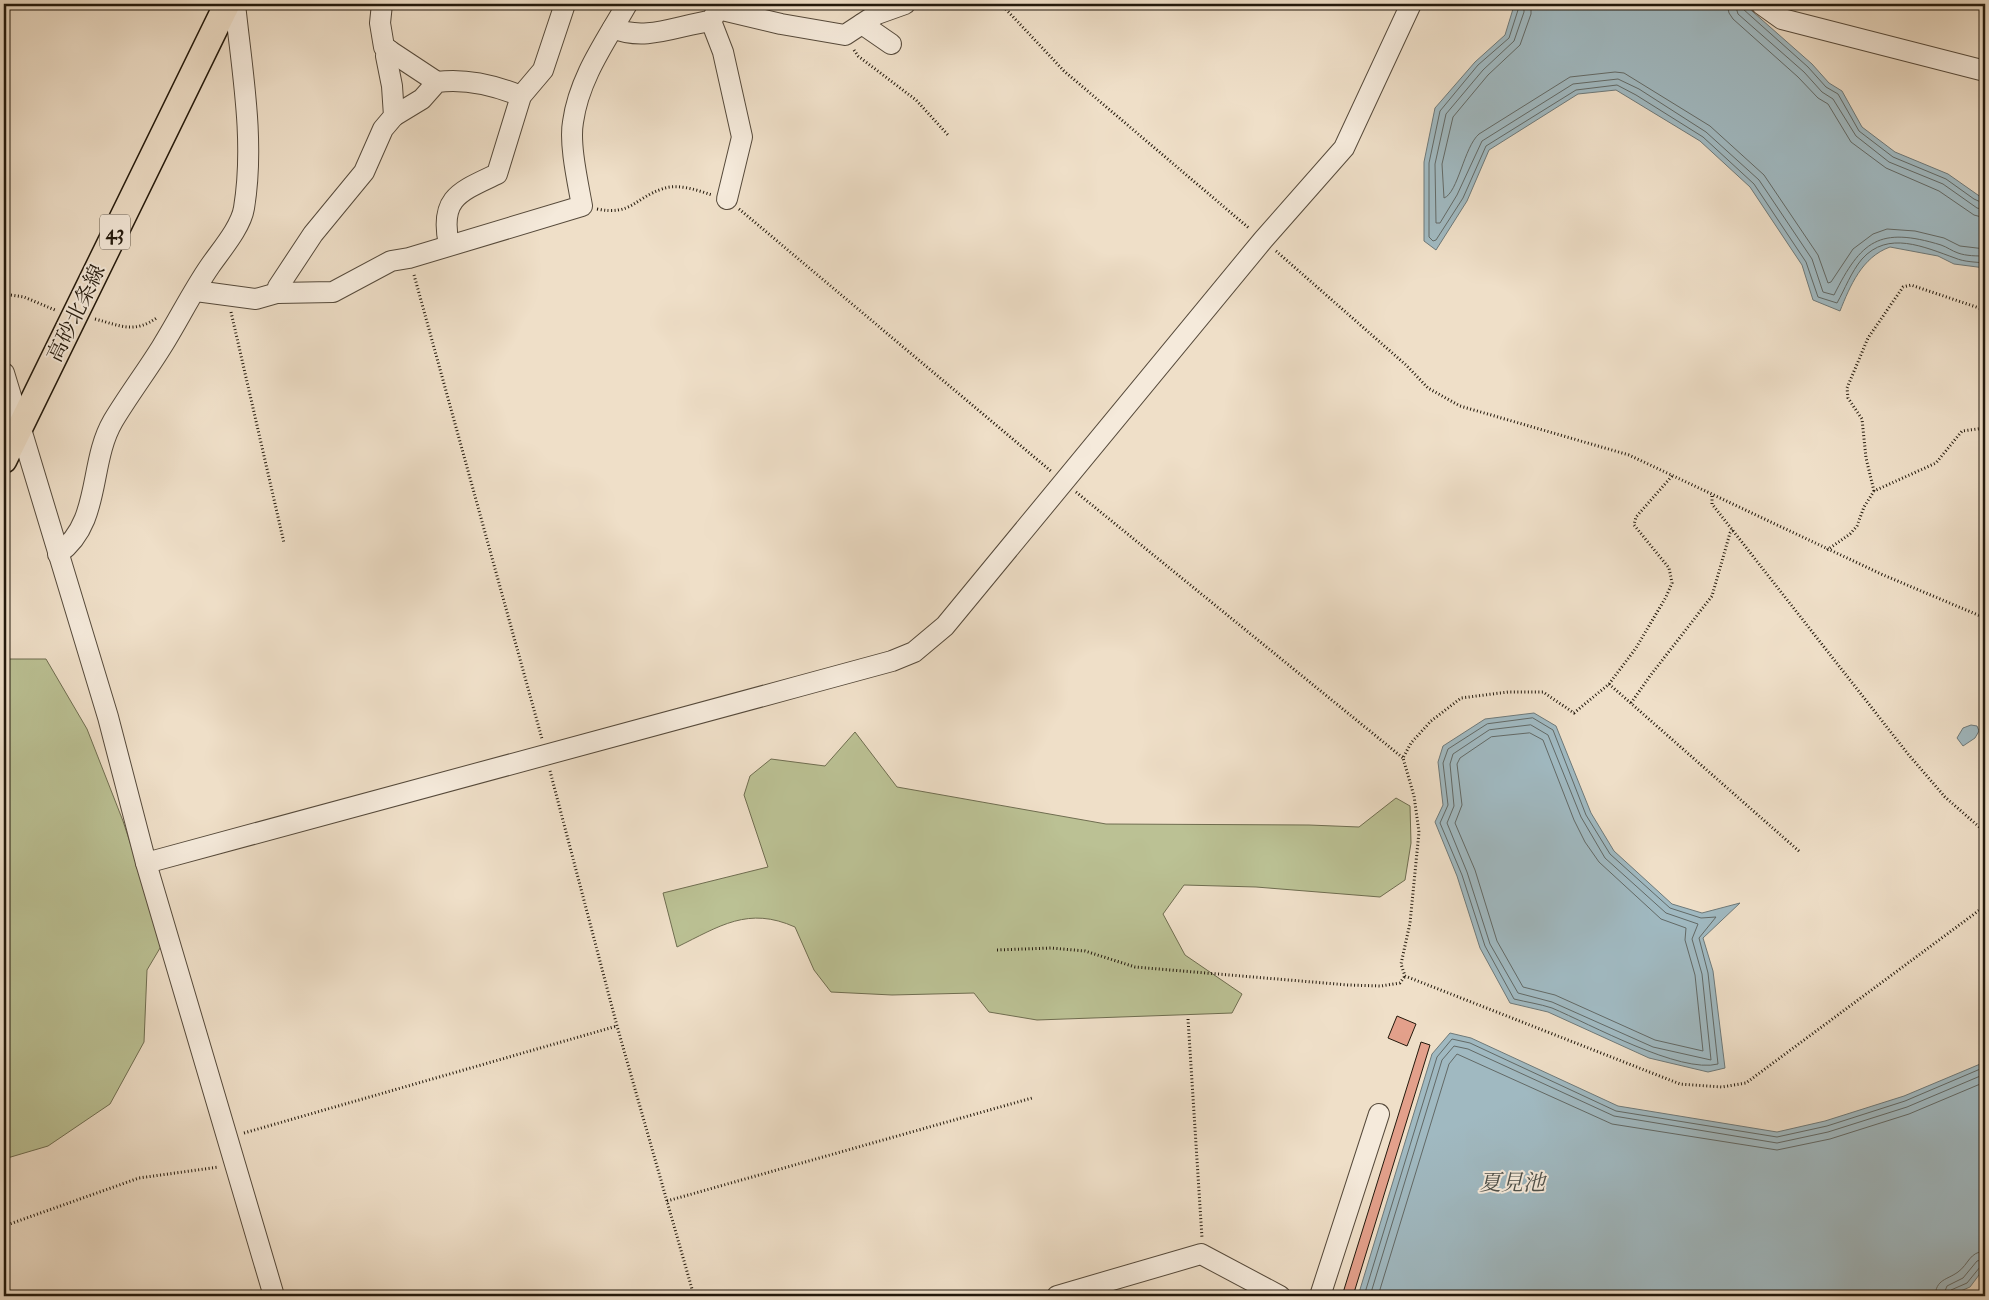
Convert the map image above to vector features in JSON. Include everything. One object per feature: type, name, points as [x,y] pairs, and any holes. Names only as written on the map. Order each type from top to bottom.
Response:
[{"type":"main road","name":"高砂北条線","points":[[4,460],[228,4]]},
{"type":"street","points":[[58,554],[68,547],[86,522],[102,442],[210,266],[229,241],[244,210],[248,138],[228,4]]},
{"type":"street","points":[[382,4],[380,23],[384,47],[437,82]]},
{"type":"street","points":[[449,245],[445,226],[450,204],[471,186],[497,174],[521,96],[543,70],[565,4]]},
{"type":"street","points":[[196,291],[227,297],[256,299],[277,293],[333,292],[391,261],[409,258],[582,206],[572,123],[583,82],[627,4]]},
{"type":"street","points":[[613,28],[620,31],[653,34],[714,11],[845,35],[877,14],[904,4]]},
{"type":"street","points":[[146,863],[231,842],[546,754],[855,671],[914,652],[945,626],[1263,240],[1344,148],[1411,4]]},
{"type":"street","points":[[1761,4],[1782,19],[1985,71]]},
{"type":"street","points":[[714,11],[742,137],[727,199]]},
{"type":"street","points":[[862,24],[891,44]]},
{"type":"street","points":[[389,50],[386,56],[392,86],[394,116]]},
{"type":"street","points":[[277,293],[278,287],[313,234],[364,172],[383,129],[394,116],[422,98],[437,82],[450,80],[486,84],[521,96]]},
{"type":"street","points":[[4,373],[19,428],[108,717],[146,863],[274,1296]]},
{"type":"street","points":[[1320,1296],[1379,1114]]},
{"type":"street","points":[[1057,1296],[1201,1254],[1280,1296]]},
{"type":"path","points":[[1001,4],[1064,71],[1263,240],[1406,365],[1428,388],[1460,406],[1630,455],[1827,550],[1985,618]]},
{"type":"path","points":[[845,35],[858,56],[916,100],[948,135]]},
{"type":"path","points":[[582,206],[613,212],[635,204],[663,188],[689,188],[727,199],[1064,482],[1403,758],[1414,796],[1419,832],[1410,923],[1401,964],[1405,976]]},
{"type":"path","points":[[409,258],[546,754],[617,1026],[694,1296]]},
{"type":"path","points":[[1874,492],[1866,458],[1862,419],[1848,398],[1847,388],[1868,338],[1903,287],[1911,285],[1985,310]]},
{"type":"path","points":[[4,294],[24,298],[59,312],[124,327],[144,326],[160,315]]},
{"type":"path","points":[[227,297],[284,544]]},
{"type":"path","points":[[1827,550],[1850,534],[1857,526],[1864,507],[1874,492],[1936,463],[1962,430],[1985,428]]},
{"type":"path","points":[[1403,758],[1411,743],[1431,721],[1460,698],[1508,692],[1543,692],[1574,713],[1608,684],[1636,648],[1672,583],[1669,568],[1634,525],[1636,517],[1672,476]]},
{"type":"path","points":[[1712,496],[1712,504],[1908,754],[1945,797],[1985,832]]},
{"type":"path","points":[[1632,703],[1650,676],[1712,596],[1730,532],[1733,530]]},
{"type":"path","points":[[1608,684],[1632,703],[1800,852]]},
{"type":"path","points":[[1405,976],[1680,1084],[1722,1087],[1746,1083],[1985,906]]},
{"type":"path","points":[[997,950],[1051,948],[1085,951],[1135,967],[1348,985],[1381,986],[1400,984],[1405,976]]},
{"type":"path","points":[[1188,1019],[1203,1246],[1201,1254]]},
{"type":"path","points":[[226,1138],[617,1026]]},
{"type":"path","points":[[667,1201],[1032,1098]]},
{"type":"path","points":[[4,1226],[139,1178],[233,1162]]},
{"type":"green space","points":[[4,659],[46,659],[87,729],[123,821],[163,943],[147,970],[144,1042],[110,1104],[48,1146],[4,1159]]},
{"type":"green space","points":[[855,732],[897,787],[1106,824],[1359,827],[1396,798],[1410,806],[1411,843],[1405,880],[1380,897],[1256,887],[1184,885],[1163,914],[1185,955],[1242,994],[1232,1013],[1037,1020],[989,1012],[974,993],[892,995],[831,992],[814,970],[795,927],[763,918],[734,921],[677,947],[663,893],[768,867],[744,795],[750,776],[771,759],[825,766]]},
{"type":"water","points":[[1511,4],[1744,4],[1812,64],[1829,83],[1842,91],[1862,127],[1895,152],[1948,174],[1985,200],[1985,268],[1954,264],[1938,256],[1890,247],[1872,258],[1858,273],[1840,311],[1813,300],[1802,265],[1750,187],[1700,141],[1616,90],[1578,94],[1489,150],[1467,201],[1436,250],[1424,241],[1424,162],[1435,108],[1475,62],[1505,35],[1513,9]]},
{"type":"water","points":[[1534,713],[1556,726],[1591,813],[1614,851],[1672,904],[1702,913],[1740,903],[1703,938],[1713,971],[1725,1068],[1708,1072],[1649,1058],[1548,1012],[1510,1003],[1480,948],[1457,876],[1435,822],[1443,805],[1438,762],[1443,746],[1485,719]]},
{"type":"water","points":[[1971,725],[1977,726],[1979,731],[1975,738],[1963,746],[1957,738],[1963,728]]},
{"type":"water","name":"夏見池","points":[[1450,1033],[1471,1038],[1618,1106],[1777,1132],[1825,1121],[1904,1096],[1985,1062],[1985,1267],[1970,1287],[1949,1296],[1358,1296],[1432,1054]]},
{"type":"building","points":[[1397,1016],[1416,1024],[1407,1046],[1388,1038]]},
{"type":"building","points":[[1421,1042],[1430,1045],[1353,1296],[1342,1296]]}]
